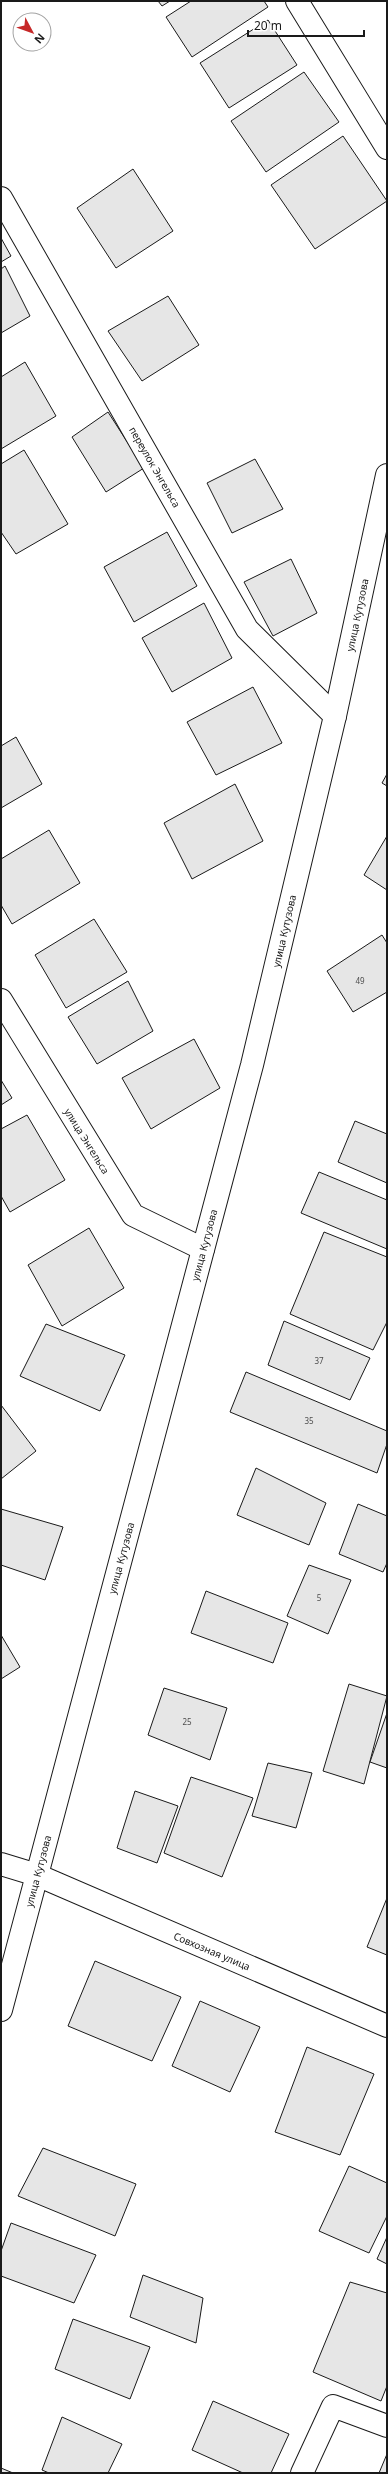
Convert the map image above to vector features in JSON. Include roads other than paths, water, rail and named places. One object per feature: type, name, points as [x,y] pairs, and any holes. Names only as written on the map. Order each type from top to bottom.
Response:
[{"type":"main road","points":[[297,1],[387,148]]},
{"type":"main road","name":"переулок Энгельса","points":[[1,198],[247,629],[335,716]]},
{"type":"main road","name":"улица Кутузова","points":[[1,2010],[252,1065],[335,716],[387,475]]},
{"type":"main road","name":"улица Энгельса","points":[[1,1000],[133,1215],[203,1249]]},
{"type":"main road","name":"Совхозная улица","points":[[1,1864],[37,1875],[387,2026]]},
{"type":"main road","points":[[302,2473],[333,2406],[387,2426]]}]
